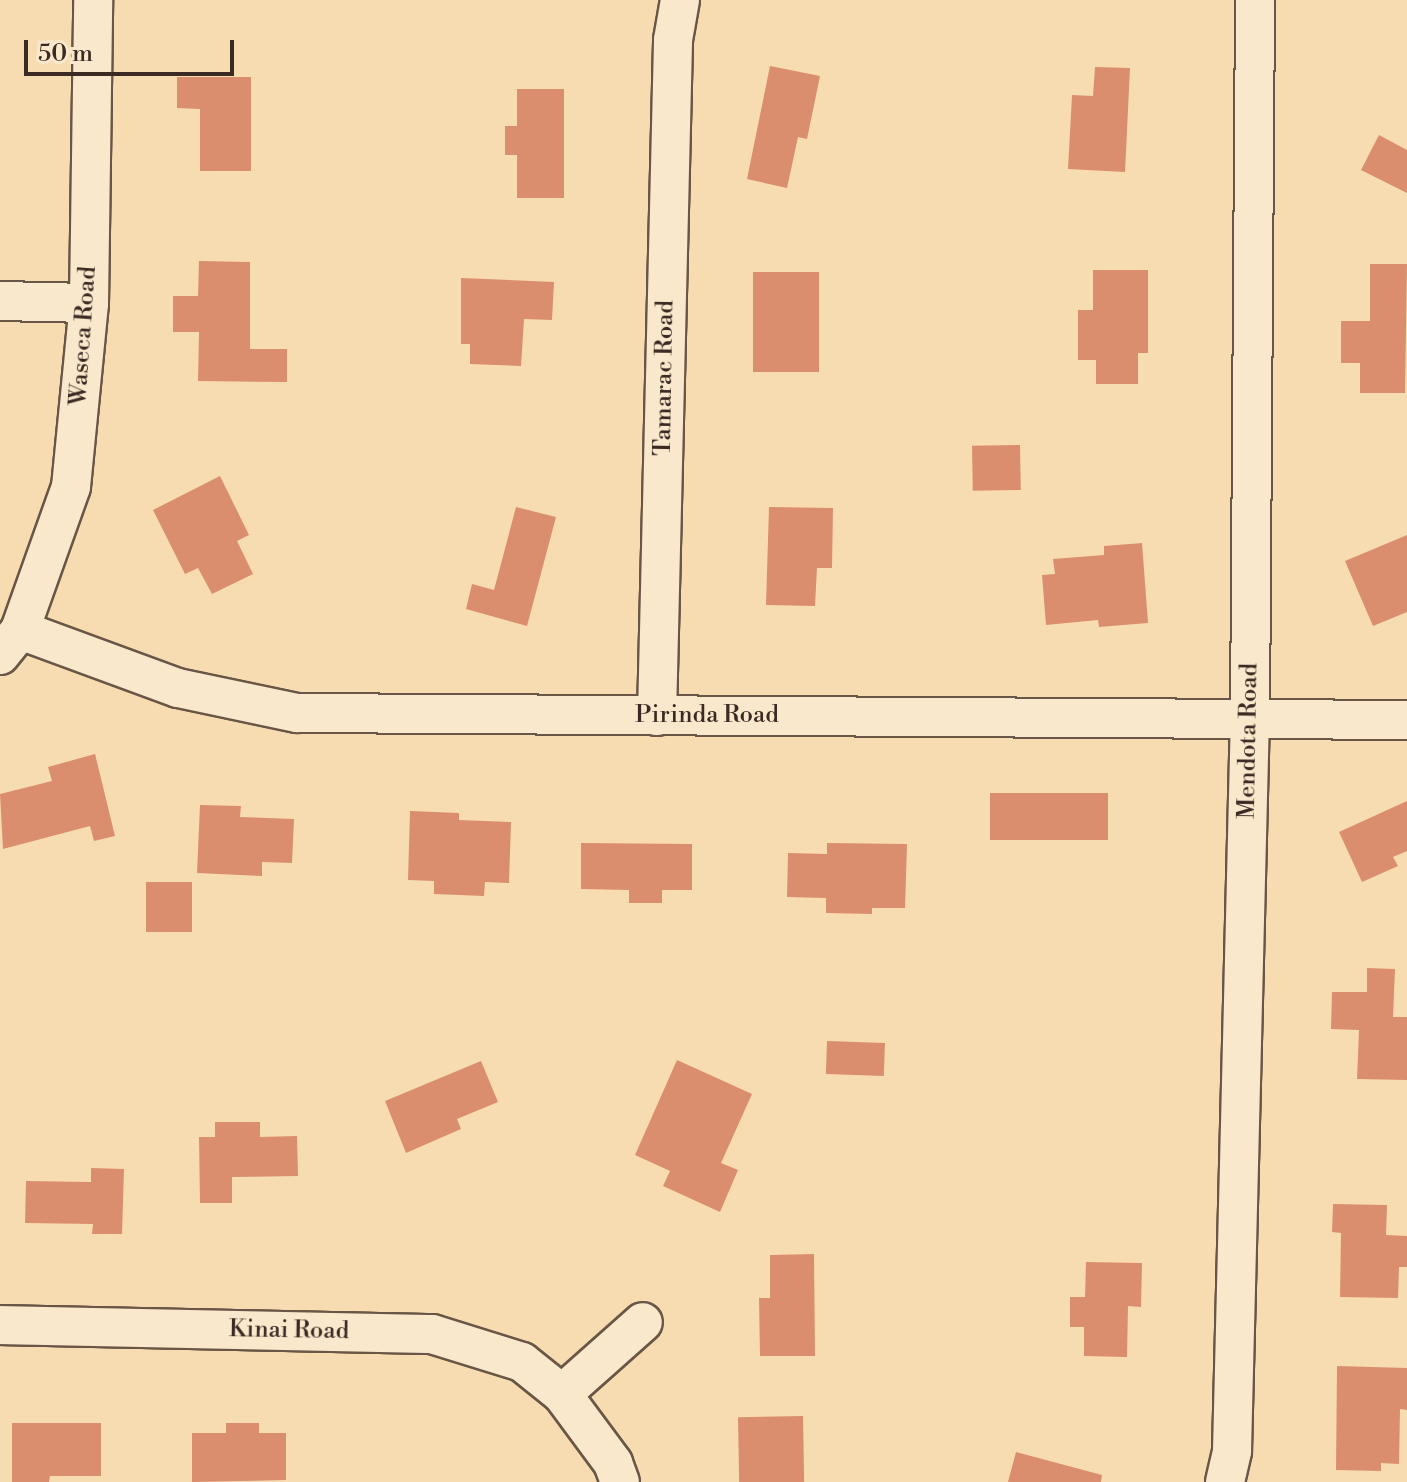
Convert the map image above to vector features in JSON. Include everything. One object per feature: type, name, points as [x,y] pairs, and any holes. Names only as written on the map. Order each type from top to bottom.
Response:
[{"type":"street","name":"Waseca Road","points":[[10,642],[71,487],[89,303],[93,0]]},
{"type":"street","name":"Tamarac Road","points":[[657,716],[673,40],[680,0]]},
{"type":"street","name":"Mendota Road","points":[[1225,1482],[1232,1451],[1250,717],[1255,0]]},
{"type":"street","points":[[0,301],[89,303]]},
{"type":"street","name":"Pirinda Road","points":[[10,642],[178,688],[297,713],[1407,720]]},
{"type":"street","points":[[562,1394],[643,1322]]},
{"type":"street","name":"Kinai Road","points":[[0,1325],[432,1334],[522,1362],[562,1394],[613,1463],[620,1482]]},
{"type":"building","points":[[770,66],[820,76],[807,139],[798,137],[787,188],[747,179]]},
{"type":"building","points":[[1095,67],[1130,68],[1125,172],[1068,169],[1072,95],[1093,96]]},
{"type":"building","points":[[177,77],[251,77],[251,171],[200,171],[200,109],[177,108]]},
{"type":"building","points":[[517,89],[564,89],[564,198],[517,198],[517,155],[505,155],[505,126],[517,126]]},
{"type":"building","points":[[1379,135],[1407,150],[1407,193],[1361,170]]},
{"type":"building","points":[[199,261],[250,262],[250,349],[287,349],[287,382],[198,381],[199,332],[173,332],[173,296],[198,296]]},
{"type":"building","points":[[1370,264],[1407,264],[1405,393],[1360,393],[1360,363],[1341,363],[1341,321],[1370,321]]},
{"type":"building","points":[[1093,270],[1148,270],[1148,353],[1138,353],[1138,384],[1096,384],[1096,360],[1078,360],[1078,310],[1093,310]]},
{"type":"building","points":[[753,272],[819,272],[819,372],[753,372]]},
{"type":"building","points":[[461,278],[554,282],[552,320],[524,319],[521,366],[470,364],[470,344],[461,344]]},
{"type":"building","points":[[1020,445],[1021,490],[973,491],[972,446]]},
{"type":"building","points":[[220,476],[249,535],[237,541],[253,574],[212,594],[198,568],[185,574],[153,510]]},
{"type":"building","points":[[516,507],[556,517],[527,626],[466,609],[472,584],[494,590]]},
{"type":"building","points":[[769,507],[833,508],[832,568],[817,568],[815,606],[766,605]]},
{"type":"building","points":[[1407,535],[1407,612],[1373,626],[1345,561]]},
{"type":"building","points":[[1142,543],[1148,623],[1099,627],[1098,620],[1046,625],[1042,575],[1055,574],[1053,559],[1104,555],[1104,546]]},
{"type":"building","points":[[95,754],[115,836],[94,841],[90,826],[3,849],[0,794],[52,781],[48,767]]},
{"type":"building","points":[[990,793],[1108,793],[1108,840],[990,840]]},
{"type":"building","points":[[1407,801],[1407,851],[1393,857],[1398,866],[1362,882],[1339,832]]},
{"type":"building","points":[[200,805],[241,806],[240,817],[294,819],[292,863],[262,862],[262,876],[197,873]]},
{"type":"building","points":[[410,811],[459,813],[459,820],[511,822],[509,883],[485,882],[484,896],[434,894],[434,881],[408,880]]},
{"type":"building","points":[[581,843],[692,844],[692,890],[662,890],[662,903],[629,903],[629,890],[581,889]]},
{"type":"building","points":[[827,843],[907,844],[905,908],[872,908],[872,914],[826,913],[826,898],[787,897],[788,853],[827,854]]},
{"type":"building","points":[[146,882],[192,882],[192,932],[146,932]]},
{"type":"building","points":[[1367,968],[1395,969],[1393,1017],[1407,1017],[1407,1080],[1357,1079],[1359,1030],[1331,1029],[1332,992],[1367,992]]},
{"type":"building","points":[[827,1041],[885,1043],[884,1076],[826,1074]]},
{"type":"building","points":[[677,1060],[752,1094],[721,1163],[738,1170],[720,1212],[663,1186],[670,1171],[635,1155]]},
{"type":"building","points":[[481,1061],[498,1102],[457,1119],[461,1129],[406,1153],[385,1101]]},
{"type":"building","points":[[215,1122],[260,1122],[260,1137],[297,1136],[298,1176],[232,1177],[232,1203],[200,1203],[199,1137],[215,1137]]},
{"type":"building","points":[[91,1168],[124,1169],[122,1234],[92,1234],[93,1224],[25,1223],[26,1181],[91,1182]]},
{"type":"building","points":[[1333,1204],[1387,1205],[1386,1235],[1407,1236],[1407,1267],[1399,1267],[1398,1298],[1340,1297],[1341,1233],[1332,1232]]},
{"type":"building","points":[[814,1254],[815,1356],[760,1356],[759,1298],[770,1298],[770,1255]]},
{"type":"building","points":[[1086,1262],[1142,1263],[1141,1307],[1128,1306],[1127,1357],[1084,1356],[1084,1327],[1070,1327],[1070,1297],[1085,1297]]},
{"type":"building","points":[[1337,1366],[1407,1368],[1407,1410],[1400,1409],[1399,1464],[1381,1463],[1381,1471],[1336,1470]]},
{"type":"building","points":[[803,1416],[804,1482],[739,1482],[738,1417]]},
{"type":"building","points":[[12,1423],[101,1423],[101,1476],[50,1476],[49,1482],[12,1482]]},
{"type":"building","points":[[226,1423],[259,1423],[259,1433],[286,1433],[286,1480],[192,1482],[192,1433],[226,1433]]},
{"type":"building","points":[[1016,1452],[1102,1475],[1101,1482],[1008,1482]]}]
